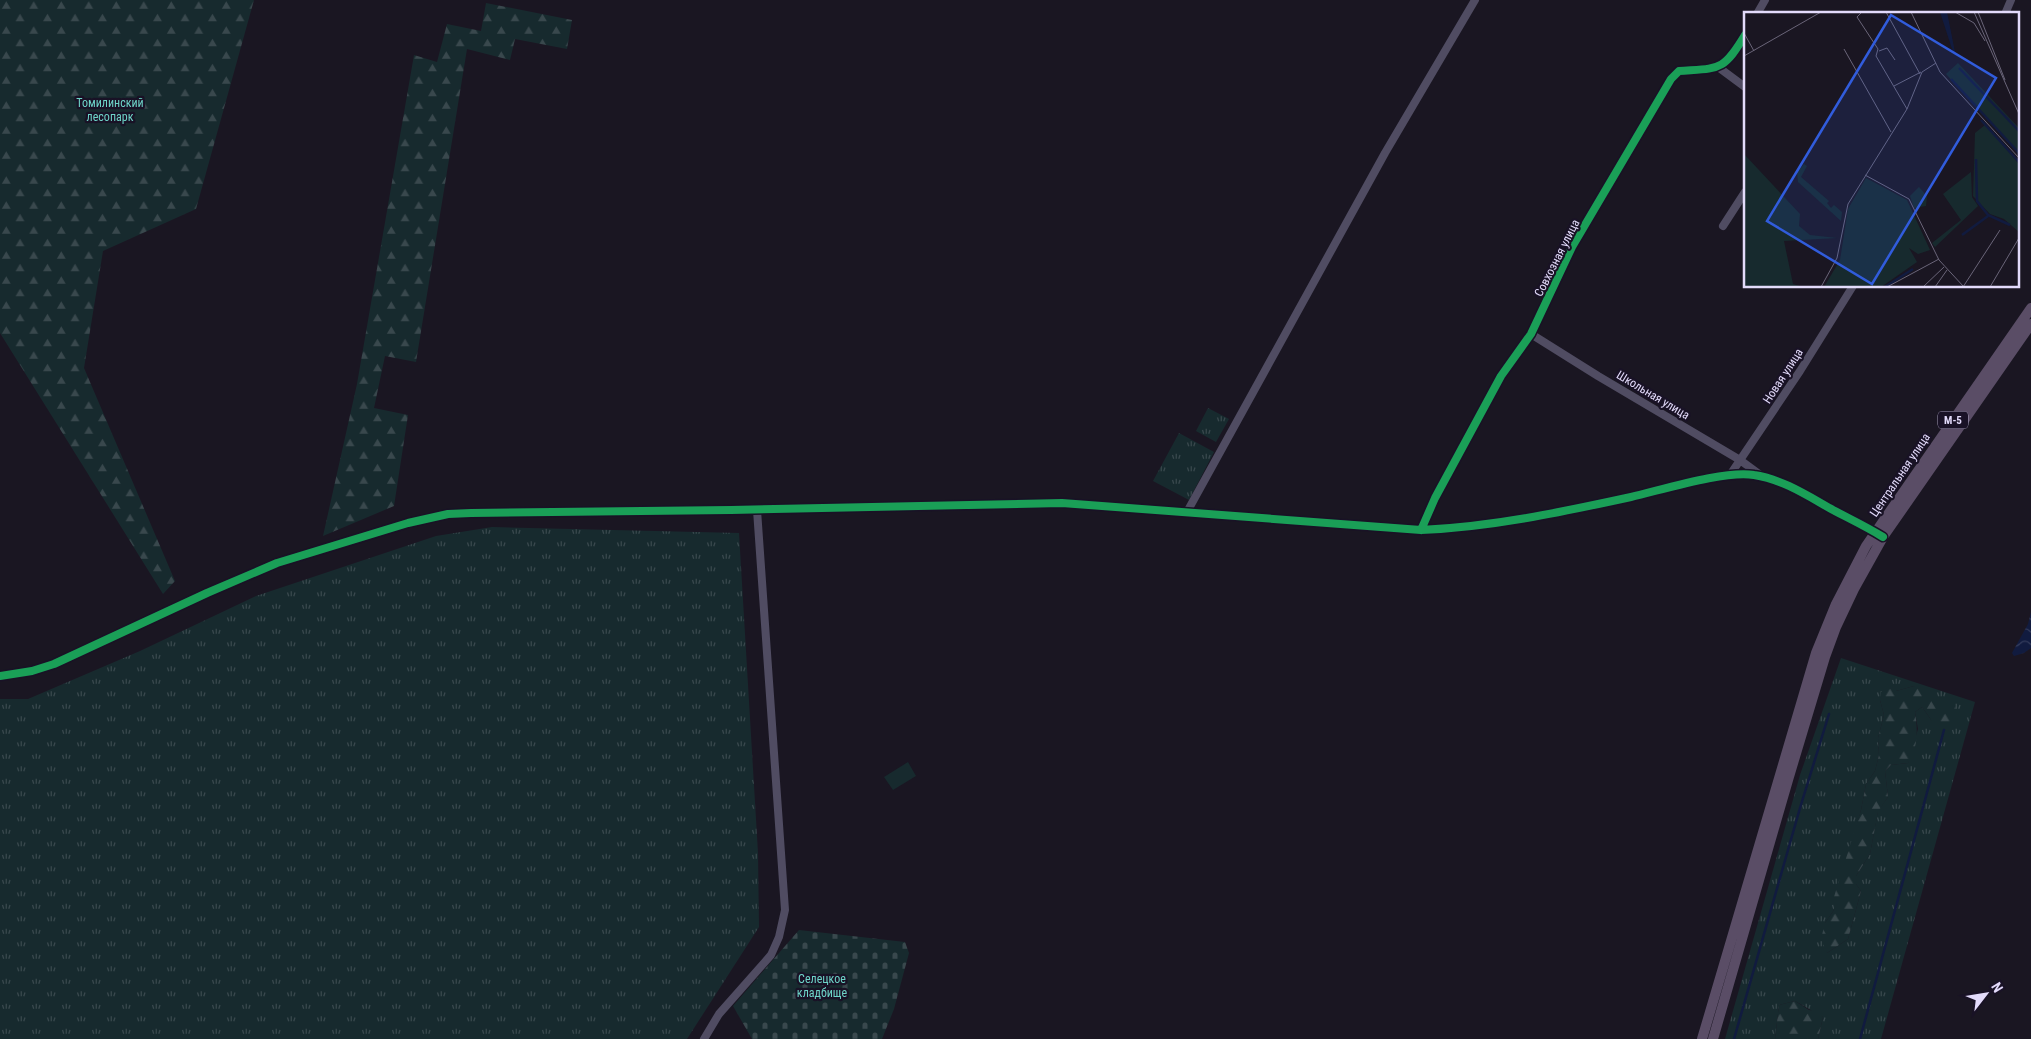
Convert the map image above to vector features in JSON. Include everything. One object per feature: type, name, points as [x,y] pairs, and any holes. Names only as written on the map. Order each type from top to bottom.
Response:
[{"type":"main road","name":"Центральная улица","points":[[1879,535],[2031,308]]},
{"type":"main road","name":"Центральная улица","points":[[1879,535],[2031,324]]},
{"type":"main road","points":[[1702,1039],[1816,653],[1845,585],[1879,535]]},
{"type":"main road","points":[[1713,1039],[1825,657],[1836,627],[1879,535]]},
{"type":"street","points":[[1187,512],[1385,153],[1475,0]]},
{"type":"street","points":[[1758,12],[1765,0]]},
{"type":"street","points":[[2006,12],[2011,0]]},
{"type":"street","points":[[1744,37],[1731,58],[1718,67],[1744,86]]},
{"type":"street","name":"Совхозная улица","points":[[1421,530],[1435,498],[1501,376],[1532,334],[1572,247],[1675,74],[1679,71],[1718,67]]},
{"type":"street","points":[[1723,226],[1744,194]]},
{"type":"street","name":"Новая улица","points":[[1730,475],[1800,371],[1852,288]]},
{"type":"street","name":"Школьная улица","points":[[1532,334],[1598,376],[1740,460],[1762,476]]},
{"type":"street","points":[[0,676],[32,671],[54,664],[207,593],[277,563],[428,518],[471,512],[757,510],[1062,503],[1421,530],[1541,516],[1730,475],[1752,474],[1795,489],[1879,535]]},
{"type":"street","points":[[704,1039],[719,1014],[771,954],[778,937],[785,910],[757,510]]},
{"type":"green space","name":"Томилинский лесопарк","points":[[0,0],[254,0],[196,209],[103,251],[84,368],[175,581],[163,594],[0,333]]},
{"type":"green space","points":[[486,3],[572,20],[567,49],[515,39],[510,60],[467,49],[416,362],[385,356],[374,408],[408,415],[394,506],[323,536],[357,384],[414,55],[437,62],[447,24],[481,31]]},
{"type":"green space","points":[[1208,408],[1229,419],[1216,442],[1196,431]]},
{"type":"green space","points":[[1179,433],[1214,452],[1189,500],[1153,481]]},
{"type":"green space","points":[[492,527],[739,533],[758,853],[759,927],[687,1039],[0,1039],[0,699],[28,699],[140,651],[256,596],[436,536]]},
{"type":"green space","points":[[1841,658],[1975,702],[1881,1039],[1818,1039],[1823,1017],[1795,1001],[1779,1005],[1775,1039],[1725,1039],[1800,775]],"holes":[[[1914,686],[1932,721],[1922,707],[1915,712],[1918,729],[1908,763],[1891,765],[1885,771],[1888,797],[1878,811],[1870,854],[1856,876],[1856,884],[1861,891],[1848,939],[1827,953],[1825,923],[1834,910],[1861,810],[1866,784],[1875,771],[1879,755],[1878,738],[1884,715],[1880,700],[1896,691]]]},
{"type":"green space","points":[[1914,686],[1955,704],[1955,716],[1948,725],[1932,721],[1922,707],[1915,712],[1917,725],[1916,739],[1914,751],[1908,763],[1891,765],[1885,771],[1888,797],[1878,812],[1870,854],[1856,876],[1856,884],[1861,891],[1848,939],[1827,953],[1821,939],[1825,923],[1834,910],[1834,897],[1861,810],[1866,784],[1875,771],[1879,755],[1878,738],[1884,715],[1880,700],[1881,692],[1888,687],[1896,691]]},
{"type":"green space","points":[[908,762],[916,776],[893,790],[884,777]]},
{"type":"green space","name":"Селецкое кладбище","points":[[799,930],[905,942],[909,953],[894,1009],[882,1039],[752,1039],[733,1006]]},
{"type":"green space","points":[[1795,1001],[1809,1010],[1817,1011],[1823,1017],[1818,1039],[1775,1039],[1779,1005]]},
{"type":"water","points":[[2031,612],[2031,648],[2024,653],[2014,656],[2012,653],[2028,624]]},
{"type":"waterway","points":[[1734,1039],[1829,714]]},
{"type":"waterway","points":[[1860,1039],[1944,730]]},
{"type":"cycle path","points":[[1421,530],[1435,498],[1501,376],[1531,334],[1572,247],[1671,79],[1679,71],[1719,66],[1731,56],[1744,36]]},
{"type":"cycle path","points":[[0,676],[32,671],[54,664],[207,593],[277,563],[408,523],[448,514],[1062,503],[1421,530],[1474,526],[1527,518],[1631,497],[1711,478],[1742,474],[1764,477],[1785,484],[1883,537]]}]
